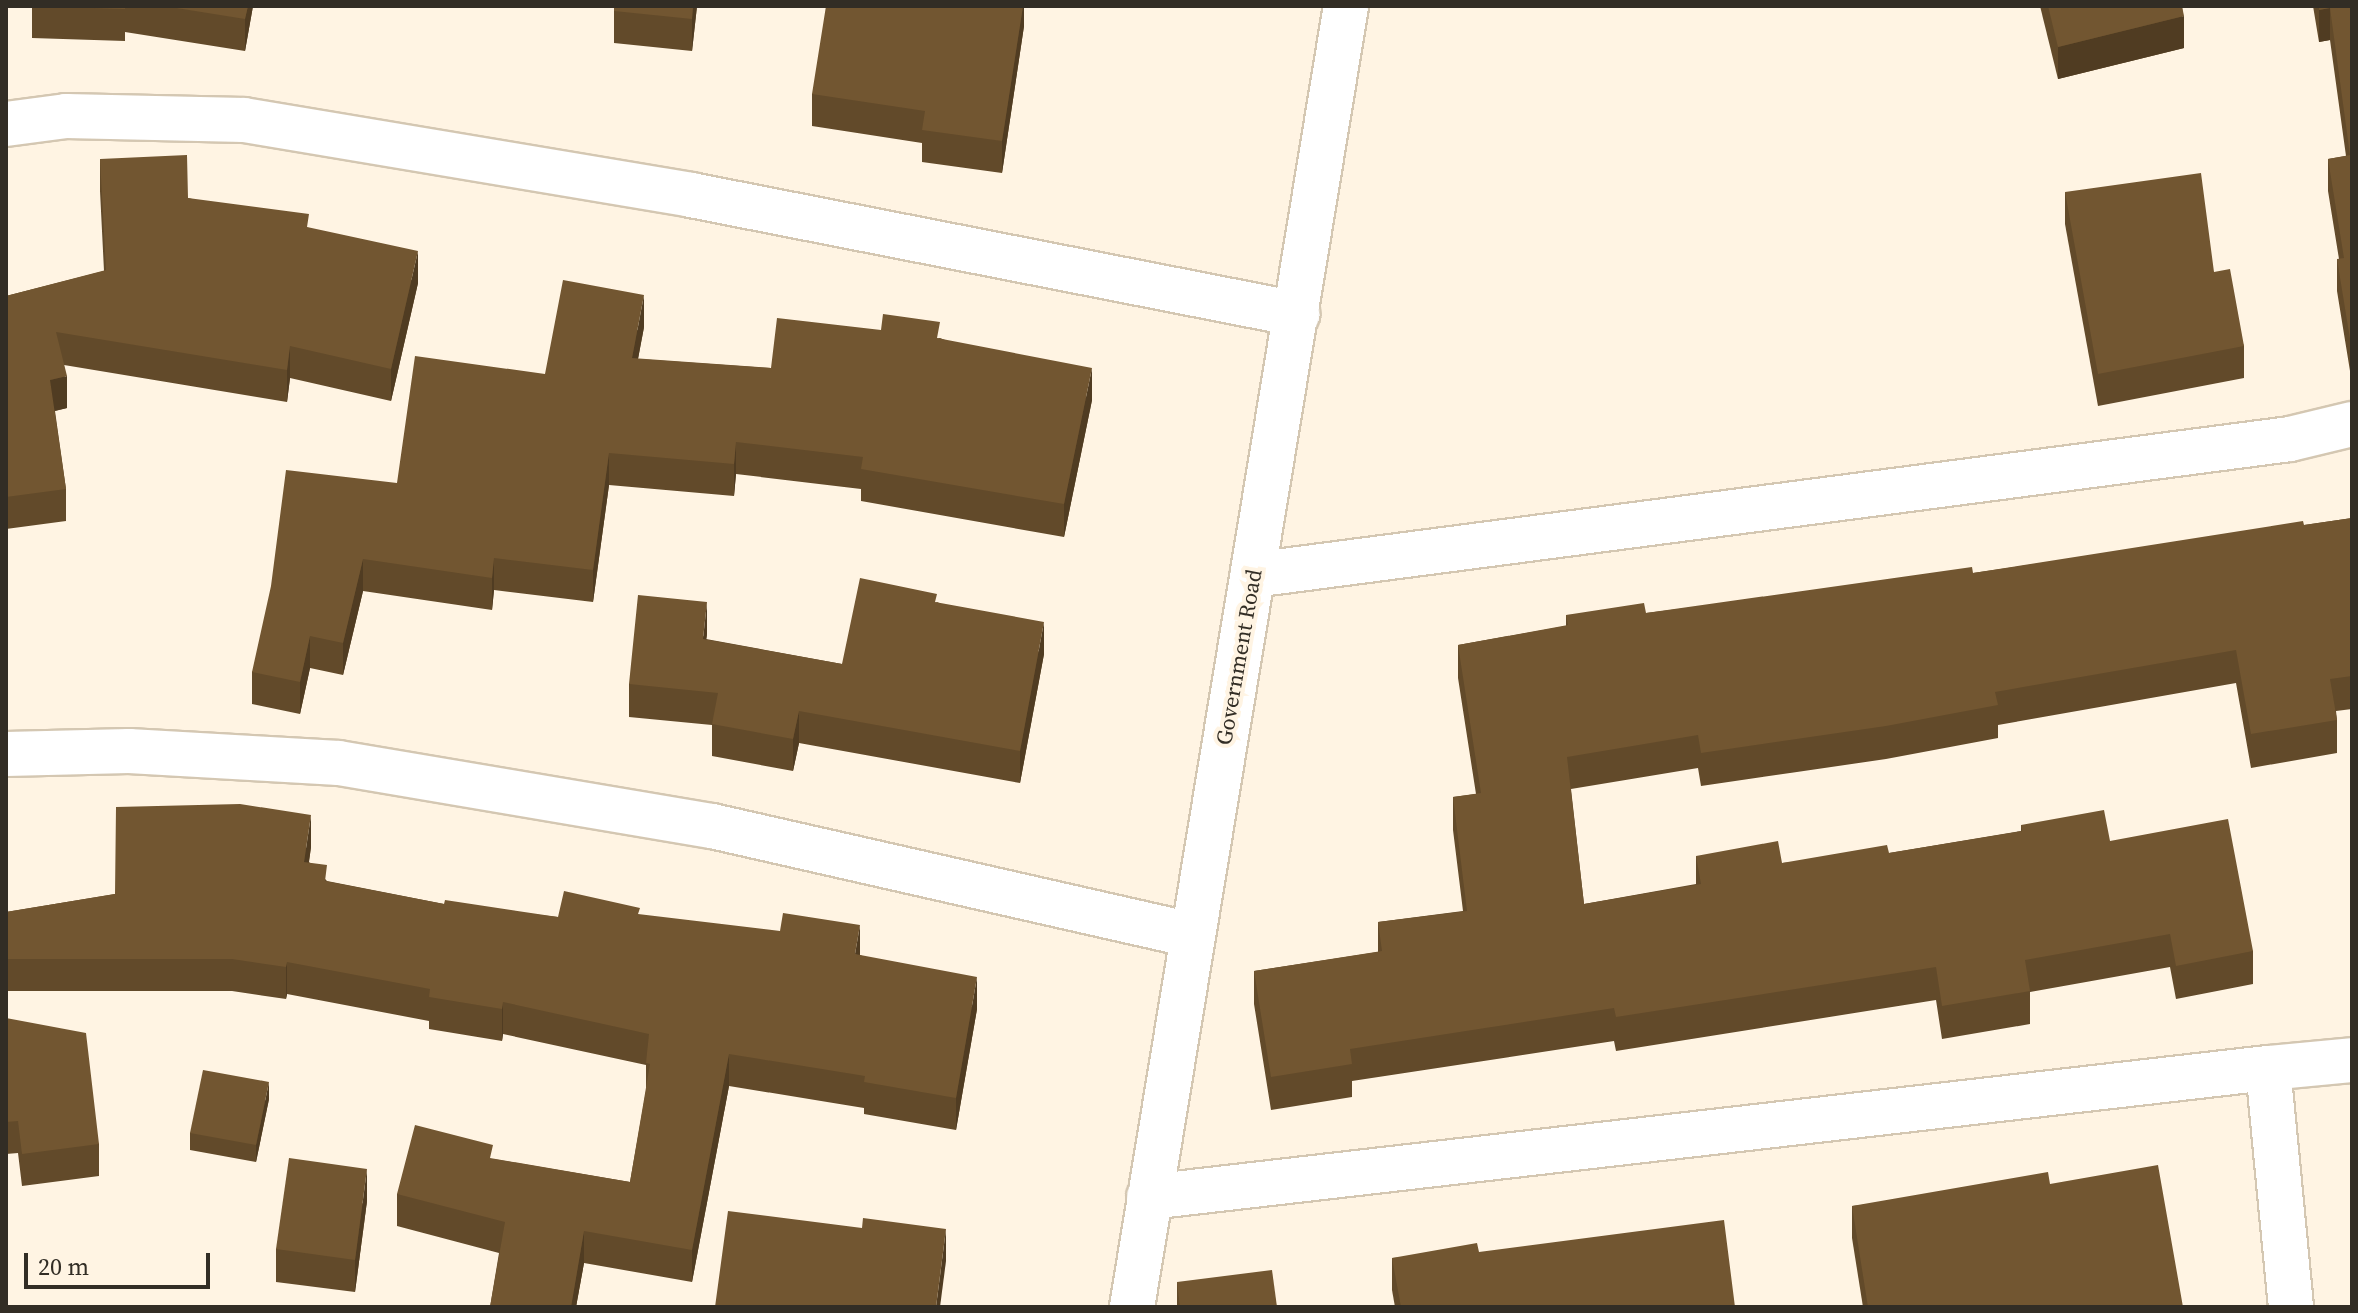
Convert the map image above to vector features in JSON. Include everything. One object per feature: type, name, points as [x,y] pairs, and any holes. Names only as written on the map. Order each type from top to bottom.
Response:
[{"type":"street","name":"Government Road","points":[[1132,1307],[1346,6]]},
{"type":"street","points":[[6,124],[66,116],[244,120],[691,195],[1297,314]]},
{"type":"street","points":[[1253,575],[2274,441],[2352,424]]},
{"type":"street","points":[[6,754],[129,751],[339,763],[712,826],[1192,935]]},
{"type":"street","points":[[1149,1197],[2352,1060]]},
{"type":"street","points":[[2268,1068],[2291,1307]]},
{"type":"building","points":[[32,6],[125,6],[125,9]]},
{"type":"building","points":[[164,6],[248,6],[245,19]]},
{"type":"building","points":[[614,6],[693,6],[692,19],[614,11]]},
{"type":"building","points":[[826,6],[1023,6],[1002,141],[922,130],[925,111],[812,94]]},
{"type":"building","points":[[2048,6],[2182,6],[2184,16],[2058,47]]},
{"type":"building","points":[[2319,6],[2352,6],[2352,339],[2337,259],[2344,258],[2328,159],[2350,155],[2330,8],[2319,10]]},
{"type":"building","points":[[187,155],[188,198],[309,214],[307,227],[418,251],[391,369],[290,346],[287,370],[56,332],[67,376],[50,380],[66,489],[6,497],[6,296],[106,270],[100,159]]},
{"type":"building","points":[[2201,173],[2214,272],[2230,269],[2244,346],[2098,374],[2065,192]]},
{"type":"building","points":[[563,280],[644,295],[632,358],[771,368],[777,318],[881,330],[883,314],[940,322],[937,338],[1092,368],[1064,504],[861,469],[863,457],[736,442],[734,464],[609,453],[593,570],[494,558],[492,578],[363,559],[343,643],[310,636],[300,682],[252,672],[271,586],[286,470],[397,483],[415,356],[545,374]]},
{"type":"building","points":[[2352,518],[2352,676],[2330,679],[2337,720],[2251,734],[2236,650],[1995,692],[1998,705],[1886,726],[1701,753],[1698,735],[1567,757],[1584,904],[1701,884],[1696,856],[1778,841],[1782,863],[1887,845],[1889,853],[2022,831],[2021,825],[2104,810],[2110,841],[2228,819],[2253,951],[2176,966],[2170,934],[2025,960],[2030,991],[1942,1006],[1936,967],[1616,1017],[1614,1008],[1350,1049],[1352,1064],[1271,1077],[1254,971],[1382,951],[1378,922],[1467,911],[1453,797],[1481,793],[1458,645],[1568,625],[1566,615],[1644,603],[1646,613],[1972,567],[1973,573],[2303,521],[2304,525]]},
{"type":"building","points":[[860,578],[937,594],[935,602],[1044,622],[1020,751],[799,711],[793,739],[712,724],[718,693],[629,684],[638,595],[707,602],[703,639],[842,664]]},
{"type":"building","points":[[240,804],[311,815],[304,862],[327,865],[325,881],[444,904],[445,900],[558,917],[564,891],[640,908],[638,914],[780,931],[783,913],[860,925],[855,954],[977,977],[956,1098],[864,1082],[865,1076],[729,1054],[692,1250],[584,1231],[571,1307],[490,1307],[505,1222],[397,1194],[415,1125],[493,1145],[490,1158],[630,1182],[650,1064],[646,1063],[649,1034],[503,1002],[502,1009],[429,997],[430,989],[287,962],[286,967],[232,959],[6,959],[6,912],[115,894],[116,807]]},
{"type":"building","points":[[6,1018],[86,1033],[99,1144],[22,1154],[18,1121],[6,1122]]},
{"type":"building","points":[[203,1070],[269,1082],[256,1145],[190,1133]]},
{"type":"building","points":[[289,1158],[367,1169],[355,1260],[276,1249]]},
{"type":"building","points":[[2158,1165],[2183,1307],[1868,1307],[1852,1206],[2048,1172],[2050,1184]]},
{"type":"building","points":[[728,1211],[862,1228],[863,1218],[946,1229],[936,1307],[715,1307]]},
{"type":"building","points":[[1724,1220],[1735,1307],[1401,1307],[1392,1258],[1477,1243],[1479,1252]]},
{"type":"building","points":[[1272,1270],[1277,1307],[1180,1307],[1177,1282]]}]
